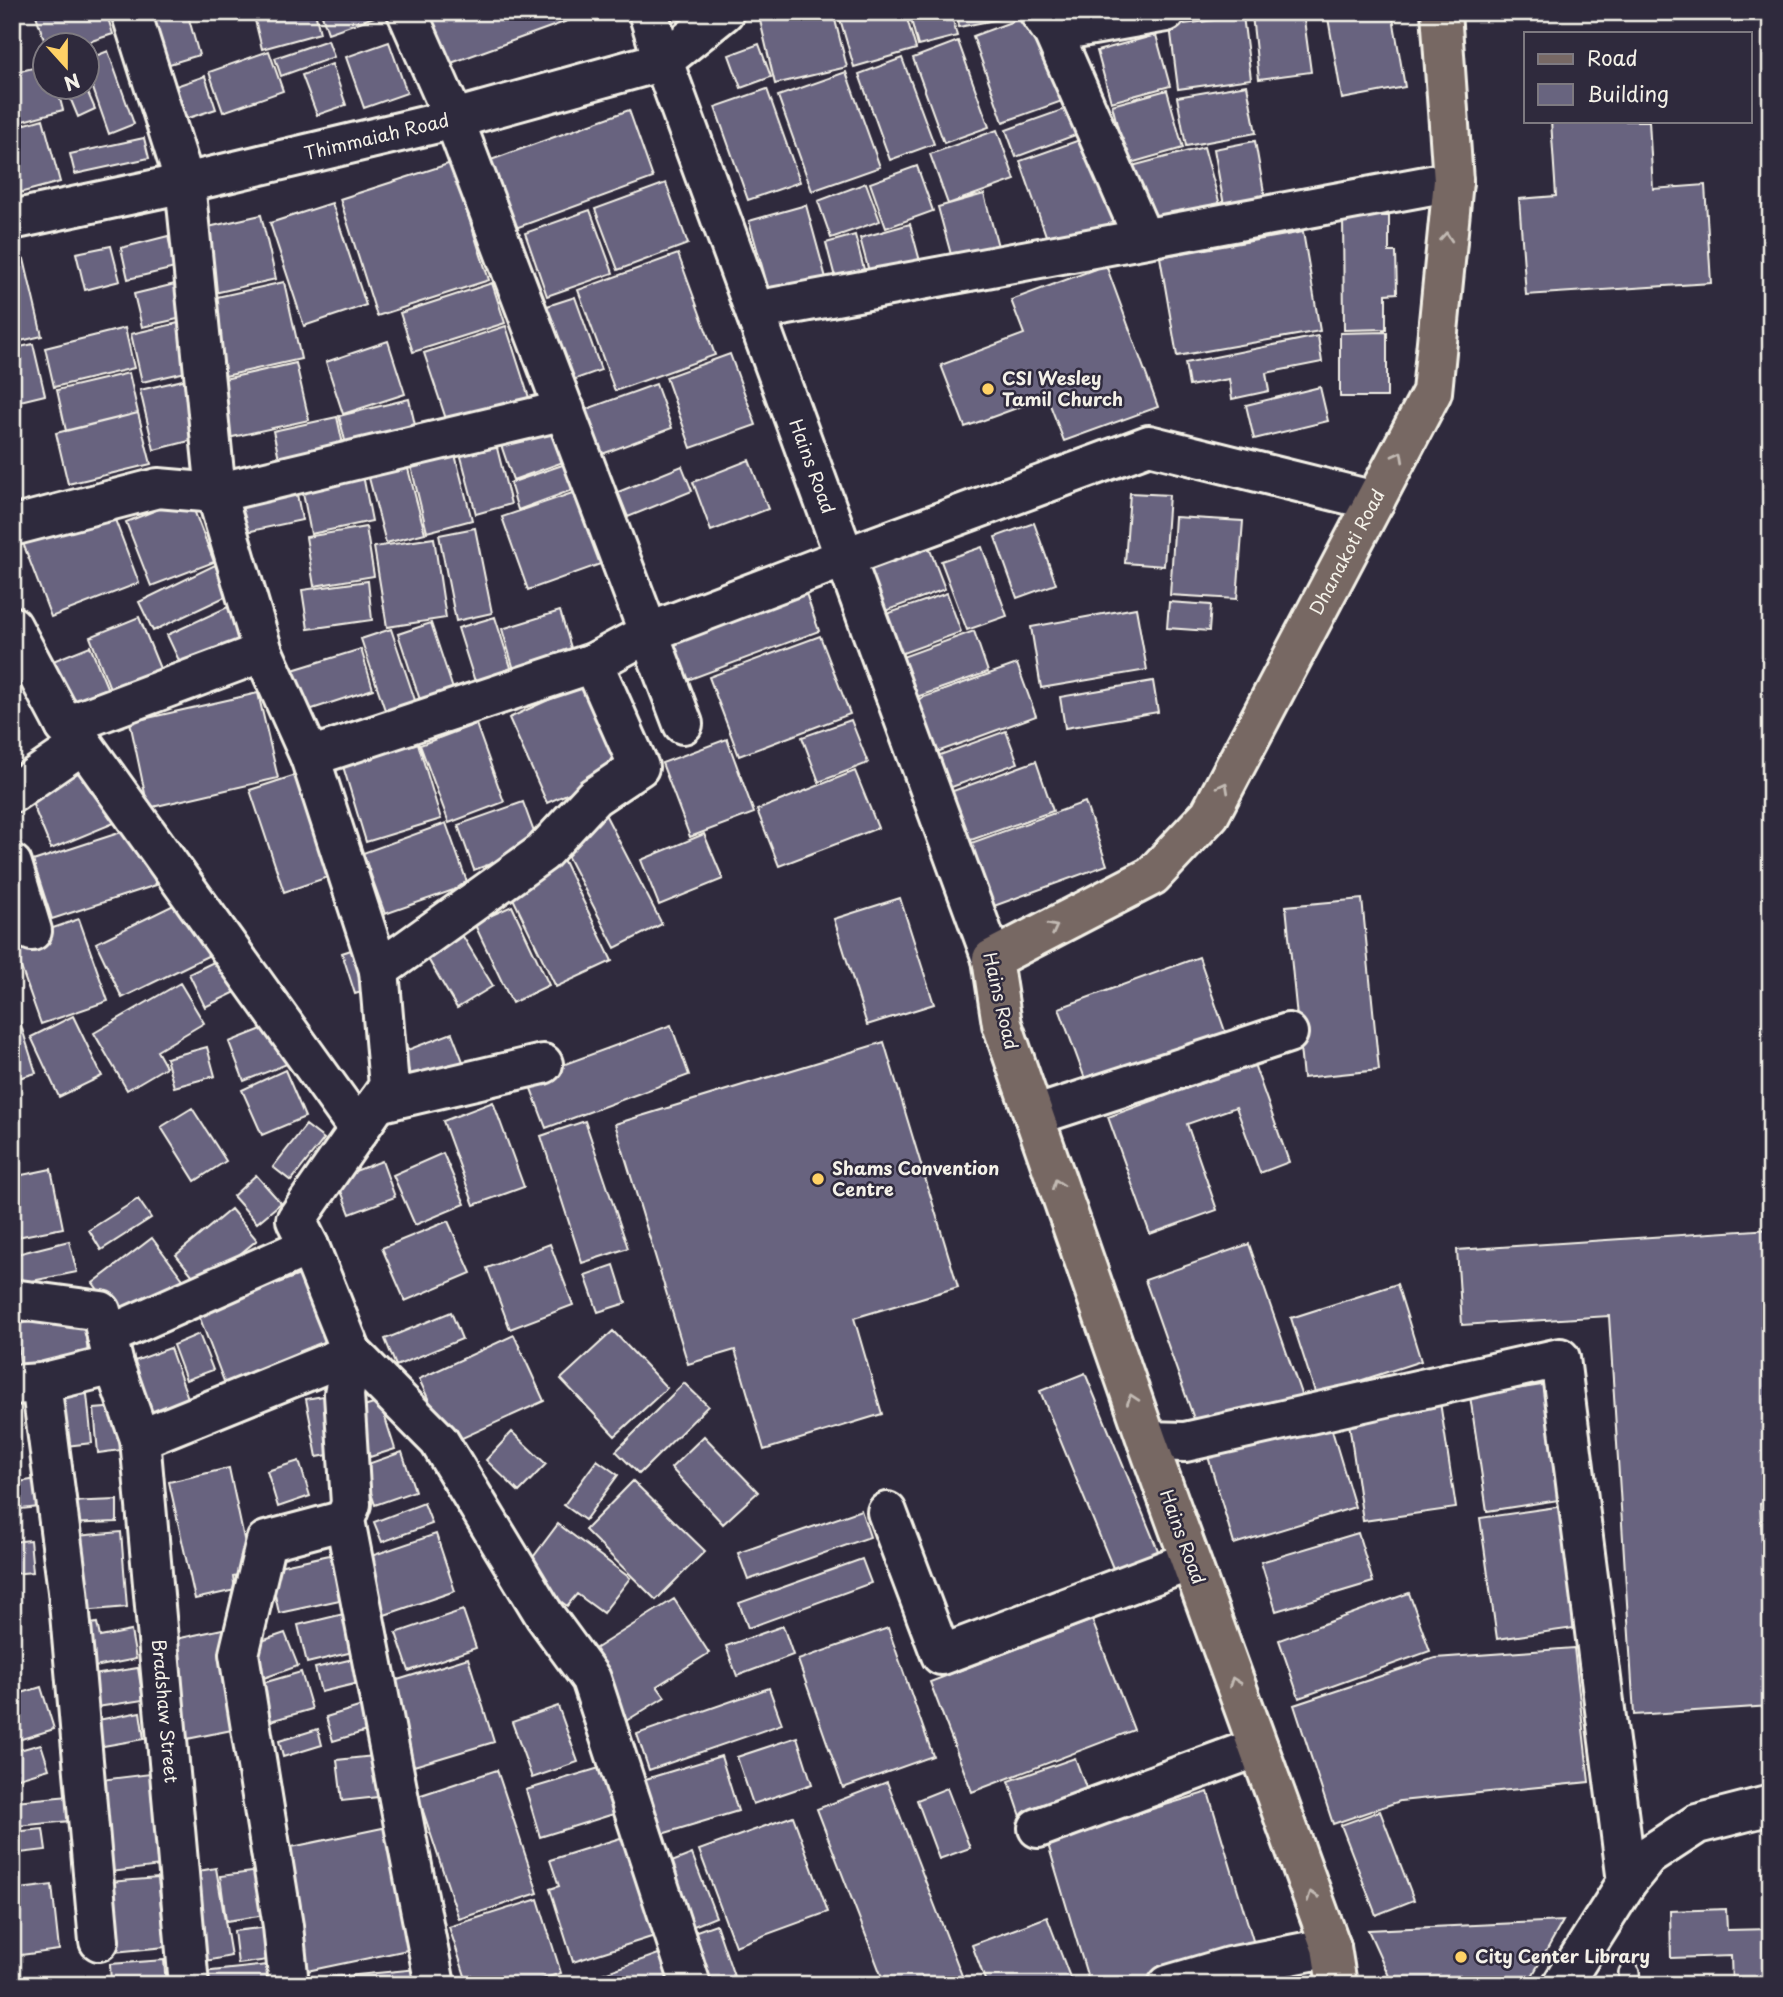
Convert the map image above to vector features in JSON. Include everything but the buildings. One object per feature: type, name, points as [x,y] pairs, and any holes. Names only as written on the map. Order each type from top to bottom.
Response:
[{"type":"main road","name":"Dhanakoti Road","points":[[992,959],[1152,876],[1210,814],[1432,392],[1453,181],[1441,12]]},
{"type":"main road","name":"Hains Road","points":[[992,959],[1002,1024],[1147,1441],[1331,1947],[1338,1985]]},
{"type":"street","points":[[131,12],[185,183],[216,493],[263,652],[310,757],[379,970],[389,1086],[296,1220],[352,1353],[439,1441],[545,1616],[591,1678],[691,1985]]},
{"type":"street","points":[[407,12],[454,118],[683,724]]},
{"type":"street","name":"Hains Road","points":[[648,12],[663,61],[992,959]]},
{"type":"street","name":"Thimmaiah Road","points":[[12,220],[185,183],[454,118],[663,61],[724,12]]},
{"type":"street","points":[[1143,238],[1046,22],[1166,12]]},
{"type":"street","points":[[755,311],[1453,181]]},
{"type":"street","points":[[12,526],[158,488],[216,493],[565,410]]},
{"type":"street","points":[[310,757],[593,663],[650,632],[1149,445],[1375,501]]},
{"type":"street","points":[[12,626],[74,735],[368,1116]]},
{"type":"street","points":[[12,793],[74,735],[263,652]]},
{"type":"street","points":[[379,970],[542,853],[594,797],[639,767],[593,663]]},
{"type":"street","points":[[12,864],[32,930]]},
{"type":"street","points":[[1034,1116],[1288,1033]]},
{"type":"street","points":[[368,1116],[543,1064]]},
{"type":"street","points":[[99,1941],[68,1591],[27,1384],[110,1351],[309,1246]]},
{"type":"street","name":"Bradshaw Street","points":[[12,1299],[101,1311],[110,1351],[140,1439],[189,1985]]},
{"type":"street","points":[[140,1439],[352,1353]]},
{"type":"street","points":[[352,1353],[344,1394],[351,1504],[345,1520],[435,1985]]},
{"type":"street","points":[[1147,1441],[1185,1442],[1560,1358],[1627,1882]]},
{"type":"street","points":[[887,1512],[941,1655],[1190,1561]]},
{"type":"street","points":[[289,1985],[284,1926],[239,1654],[266,1541],[345,1520]]},
{"type":"street","points":[[1038,1828],[1258,1747]]},
{"type":"street","points":[[1562,1985],[1627,1882],[1648,1857],[1697,1824],[1771,1805]]},
{"type":"street","points":[[1168,1985],[1228,1968],[1331,1947]]},
{"type":"place","name":"CSI Wesley Tamil Church","points":[[988,389]]},
{"type":"place","name":"Shams Convention Centre","points":[[818,1179]]},
{"type":"place","name":"City Center Library","points":[[1461,1957]]}]
